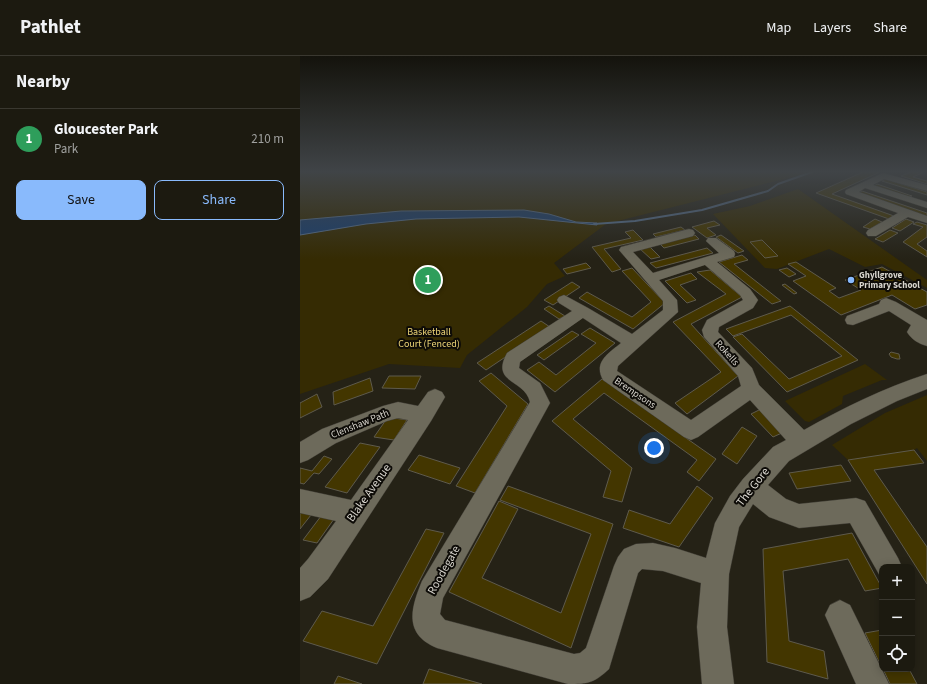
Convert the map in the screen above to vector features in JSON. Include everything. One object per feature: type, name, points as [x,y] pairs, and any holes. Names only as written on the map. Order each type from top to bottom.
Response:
[{"type":"street","points":[[875,201],[927,220]]},
{"type":"street","points":[[915,201],[926,205]]},
{"type":"street","points":[[872,233],[907,213]]},
{"type":"street","name":"Brempsons","points":[[689,233],[625,250],[670,300],[671,309],[670,312],[632,342],[609,364],[609,375],[690,431],[751,389]]},
{"type":"street","points":[[650,278],[729,254],[712,241]]},
{"type":"street","name":"Rokells","points":[[708,261],[745,292],[751,300],[748,305],[713,324],[710,330],[715,339],[746,373],[751,389],[801,441]]},
{"type":"street","points":[[853,320],[889,304],[921,324],[922,326],[915,332],[927,340]]},
{"type":"street","name":"Roodegate","points":[[632,342],[574,306],[510,362],[511,371],[536,391],[540,403],[432,591],[426,605],[426,617],[430,628],[437,633],[574,670],[587,668],[598,658],[627,566],[635,558],[646,555],[657,557],[715,574]]},
{"type":"street","name":"The Gore","points":[[718,684],[712,627],[715,574],[727,523],[738,504],[751,487],[781,454],[801,441],[890,396],[927,381]]},
{"type":"street","name":"Clenshaw Path","points":[[300,453],[329,436],[383,414],[398,410],[430,406]]},
{"type":"street","name":"Blake Avenue","points":[[300,587],[318,569],[355,513],[430,406]]},
{"type":"street","points":[[751,487],[778,508],[799,516],[856,510],[887,564]]},
{"type":"street","points":[[300,501],[355,513]]},
{"type":"street","points":[[840,615],[873,684]]},
{"type":"green space","name":"Basketball Court (Fenced)","points":[[300,201],[696,201],[606,224],[554,263],[565,276],[547,284],[527,307],[467,355],[460,368],[389,364],[300,394]]},
{"type":"green space","points":[[763,201],[815,201],[927,280],[927,288],[882,264],[865,267],[829,249],[777,269],[765,268],[713,214],[750,206]]},
{"type":"green space","points":[[865,364],[887,380],[882,380],[843,396],[842,404],[809,422],[805,421],[785,401]]},
{"type":"green space","points":[[927,395],[927,461],[917,448],[914,450],[848,460],[832,445],[885,413]]},
{"type":"water","points":[[524,210],[549,214],[576,222],[597,223],[597,225],[519,217],[416,219],[366,224],[300,235],[300,220],[401,211]]},
{"type":"building","points":[[839,201],[853,201],[894,216],[889,219]]},
{"type":"building","points":[[882,201],[892,201],[927,213],[927,217]]},
{"type":"building","points":[[875,219],[882,222],[870,229],[863,227]]},
{"type":"building","points":[[906,219],[914,222],[900,231],[892,228]]},
{"type":"building","points":[[714,221],[720,225],[707,228],[716,235],[707,238],[692,227]]},
{"type":"building","points":[[917,222],[927,225],[927,237],[917,244],[927,251],[927,257],[903,242],[923,227],[913,224]]},
{"type":"building","points":[[681,227],[685,230],[656,237],[653,234]]},
{"type":"building","points":[[633,230],[643,240],[604,249],[621,269],[612,272],[592,247],[631,238],[625,232]]},
{"type":"building","points":[[890,230],[898,233],[883,242],[875,239]]},
{"type":"building","points":[[695,235],[699,239],[664,248],[660,244]]},
{"type":"building","points":[[721,235],[744,251],[738,253],[716,237]]},
{"type":"building","points":[[762,240],[778,256],[765,258],[750,242]]},
{"type":"building","points":[[648,245],[660,257],[651,259],[639,248]]},
{"type":"building","points":[[707,248],[713,253],[656,268],[650,263]]},
{"type":"building","points":[[742,255],[748,260],[734,264],[781,301],[772,304],[719,262]]},
{"type":"building","points":[[796,262],[836,288],[829,291],[839,298],[861,290],[845,280],[882,267],[927,292],[927,305],[915,309],[892,295],[841,315],[793,281],[806,276],[788,264]]},
{"type":"building","points":[[586,263],[591,268],[567,274],[563,269]]},
{"type":"building","points":[[632,268],[665,303],[633,329],[579,298],[587,292],[632,317],[651,302],[622,271]]},
{"type":"building","points":[[787,268],[796,274],[789,277],[779,270]]},
{"type":"building","points":[[710,270],[742,297],[691,324],[738,376],[687,414],[675,403],[721,372],[673,322],[726,294],[697,272]]},
{"type":"building","points":[[691,273],[697,279],[680,285],[696,300],[687,303],[665,281]]},
{"type":"building","points":[[572,282],[580,287],[553,305],[544,300]]},
{"type":"building","points":[[785,284],[797,293],[794,294],[782,285]]},
{"type":"building","points":[[549,306],[565,316],[559,319],[544,309]]},
{"type":"building","points":[[790,306],[858,360],[787,392],[733,337],[742,334],[789,379],[842,356],[791,315],[733,336],[726,329]]},
{"type":"building","points":[[541,321],[550,327],[486,370],[477,363]]},
{"type":"building","points":[[590,328],[615,343],[555,392],[527,370],[539,362],[556,375],[596,343],[581,334]]},
{"type":"building","points":[[572,331],[579,335],[544,360],[537,355]]},
{"type":"building","points":[[891,352],[899,354],[900,359],[891,357],[889,354]]},
{"type":"building","points":[[491,373],[528,404],[475,493],[456,486],[507,406],[479,381]]},
{"type":"building","points":[[389,376],[421,376],[415,389],[382,388]]},
{"type":"building","points":[[370,378],[373,391],[334,405],[333,392]]},
{"type":"building","points":[[602,379],[716,459],[699,481],[687,472],[697,460],[604,393],[573,419],[632,468],[622,502],[603,497],[611,471],[552,421]]},
{"type":"building","points":[[317,394],[322,407],[300,418],[300,403]]},
{"type":"building","points":[[761,409],[784,432],[773,437],[751,414]]},
{"type":"building","points":[[388,417],[407,420],[394,440],[374,437]]},
{"type":"building","points":[[742,427],[757,436],[737,464],[722,454]]},
{"type":"building","points":[[360,443],[380,447],[347,493],[325,487]]},
{"type":"building","points":[[914,450],[924,463],[874,470],[927,547],[927,584],[915,564],[848,460]]},
{"type":"building","points":[[419,455],[460,468],[450,484],[408,470]]},
{"type":"building","points":[[324,456],[332,459],[319,474],[314,473],[304,484],[300,483],[300,468],[312,471]]},
{"type":"building","points":[[841,465],[851,481],[797,489],[789,473]]},
{"type":"building","points":[[508,486],[613,524],[571,648],[449,592],[499,501],[518,509],[482,578],[561,613],[591,534],[500,500]]},
{"type":"building","points":[[697,486],[713,498],[679,547],[623,528],[629,510],[670,524]]},
{"type":"building","points":[[300,512],[311,515],[300,529]]},
{"type":"building","points":[[321,516],[334,519],[317,543],[303,540]]},
{"type":"building","points":[[426,529],[444,533],[377,664],[303,641],[322,611],[373,626]]},
{"type":"building","points":[[852,533],[879,582],[879,589],[865,591],[848,559],[783,571],[789,641],[824,651],[828,679],[767,662],[763,549]]},
{"type":"building","points":[[879,631],[879,662],[865,633]]},
{"type":"building","points":[[429,669],[482,684],[423,684]]},
{"type":"building","points":[[884,672],[911,672],[917,684],[890,684]]},
{"type":"building","points":[[338,676],[362,684],[334,684]]},
{"type":"waterway","points":[[594,224],[635,221],[702,210],[732,201]]},
{"type":"place","name":"Gloucester Park","points":[[428,280]]},
{"type":"place","name":"Ghyllgrove Primary School","points":[[851,280]]}]
